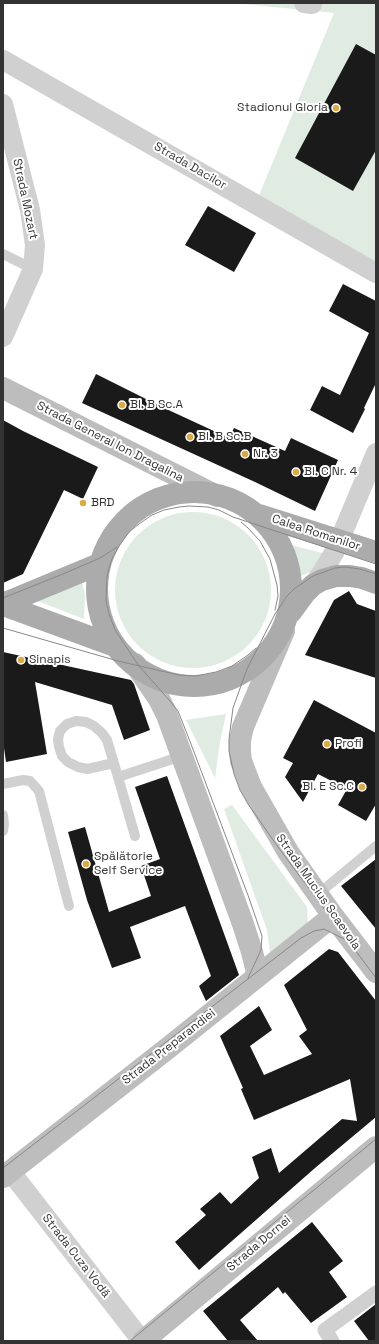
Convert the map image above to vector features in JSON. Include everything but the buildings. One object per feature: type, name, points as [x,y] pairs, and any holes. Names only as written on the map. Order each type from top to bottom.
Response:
[{"type":"main road","name":"Strada General Ion Dragalina","points":[[3,388],[217,496]]},
{"type":"main road","points":[[112,645],[102,627],[98,615],[95,596],[97,566],[102,552],[112,537],[126,522],[144,507],[161,499],[185,494],[217,496],[236,503],[256,514],[279,538],[289,556],[294,575],[294,589],[287,622]]},
{"type":"main road","name":"Calea Romanilor","points":[[256,514],[376,552]]},
{"type":"main road","points":[[3,605],[97,566]]},
{"type":"main road","points":[[3,605],[112,645],[135,664],[166,680],[183,685],[198,685],[213,683],[232,676],[253,665],[274,645],[305,593],[313,585],[322,580],[336,576],[362,578],[376,583]]},
{"type":"main road","name":"Strada Mucius Scaevola","points":[[287,622],[247,716],[240,740],[240,752],[246,776],[288,852],[376,972]]},
{"type":"main road","points":[[135,664],[159,699],[167,714],[252,952],[258,976]]},
{"type":"main road","name":"Strada Preparandiei","points":[[7,1174],[334,916]]},
{"type":"main road","name":"Strada Dornei","points":[[143,1341],[376,1147]]},
{"type":"street","name":"Strada Dacilor","points":[[3,60],[376,273]]},
{"type":"street","name":"Strada Mozart","points":[[3,104],[30,210],[35,246],[34,269],[3,337]]},
{"type":"street","points":[[313,585],[323,571],[339,540],[376,454]]},
{"type":"street","name":"Strada Cuza Vodă","points":[[7,1174],[143,1341]]},
{"type":"street","points":[[332,1341],[325,1330],[376,1293]]},
{"type":"lane","points":[[3,254],[34,269]]},
{"type":"lane","points":[[114,763],[87,769],[78,767],[68,762],[62,756],[59,747],[58,739],[60,731],[67,724],[76,721],[86,722],[94,726],[102,733],[107,740],[114,763],[135,836]]},
{"type":"lane","points":[[118,777],[182,756]]},
{"type":"lane","points":[[3,784],[23,780],[30,781],[39,791],[69,906]]},
{"type":"lane","points":[[3,815],[3,831]]},
{"type":"lane","points":[[318,894],[376,846]]},
{"type":"shaded area","name":"Stadionul Gloria","points":[[233,3],[376,3],[376,263],[258,198],[334,13]]},
{"type":"shaded area","points":[[185,512],[201,512],[216,515],[230,521],[248,535],[262,553],[268,567],[271,590],[268,613],[262,627],[248,645],[230,659],[216,665],[201,668],[185,668],[170,665],[156,659],[138,645],[128,633],[118,613],[115,598],[115,582],[118,567],[124,553],[138,535],[150,525],[170,515]]},
{"type":"shaded area","points":[[291,545],[326,554],[315,570],[301,576],[298,560]]},
{"type":"shaded area","points":[[81,578],[85,594],[84,619],[30,598]]},
{"type":"shaded area","points":[[226,714],[220,742],[215,778],[186,720]]},
{"type":"shaded area","points":[[232,805],[307,907],[308,925],[270,953],[267,930],[224,809]]},
{"type":"tram line","points":[[248,978],[261,950],[262,936],[178,711],[139,666],[115,630],[106,600],[107,576],[111,561],[129,532],[139,524],[152,515],[164,510],[189,506],[208,507],[219,510],[233,517],[376,564]]},
{"type":"tram line","points":[[241,522],[260,541],[270,559],[277,585],[278,596],[275,610]]},
{"type":"tram line","points":[[3,598],[100,558],[117,547]]},
{"type":"tram line","points":[[376,574],[360,569],[345,567],[335,568],[313,576],[294,589],[287,596],[275,614],[247,669],[233,708],[229,739],[229,751],[234,774],[240,790],[248,804],[278,847],[376,978]]},
{"type":"tram line","points":[[3,628],[118,661],[179,675],[195,676],[216,672],[232,666],[256,648]]},
{"type":"tram line","points":[[3,1168],[301,938],[314,931],[324,929],[346,940]]},
{"type":"tram line","points":[[130,1341],[376,1139]]},
{"type":"place","name":"Stadionul Gloria","points":[[336,108]]},
{"type":"place","name":"Bl. B Sc.A","points":[[122,405]]},
{"type":"place","name":"Bl. B Sc.B","points":[[190,437]]},
{"type":"place","name":"Nr. 3","points":[[245,454]]},
{"type":"place","name":"Bl. C Nr. 4","points":[[296,472]]},
{"type":"place","name":"BRD","points":[[83,503]]},
{"type":"place","name":"Sinapis","points":[[21,660]]},
{"type":"place","name":"Profi","points":[[327,744]]},
{"type":"place","name":"Bl. E Sc.C","points":[[362,787]]},
{"type":"place","name":"Spălătorie Self Service","points":[[86,864]]}]
